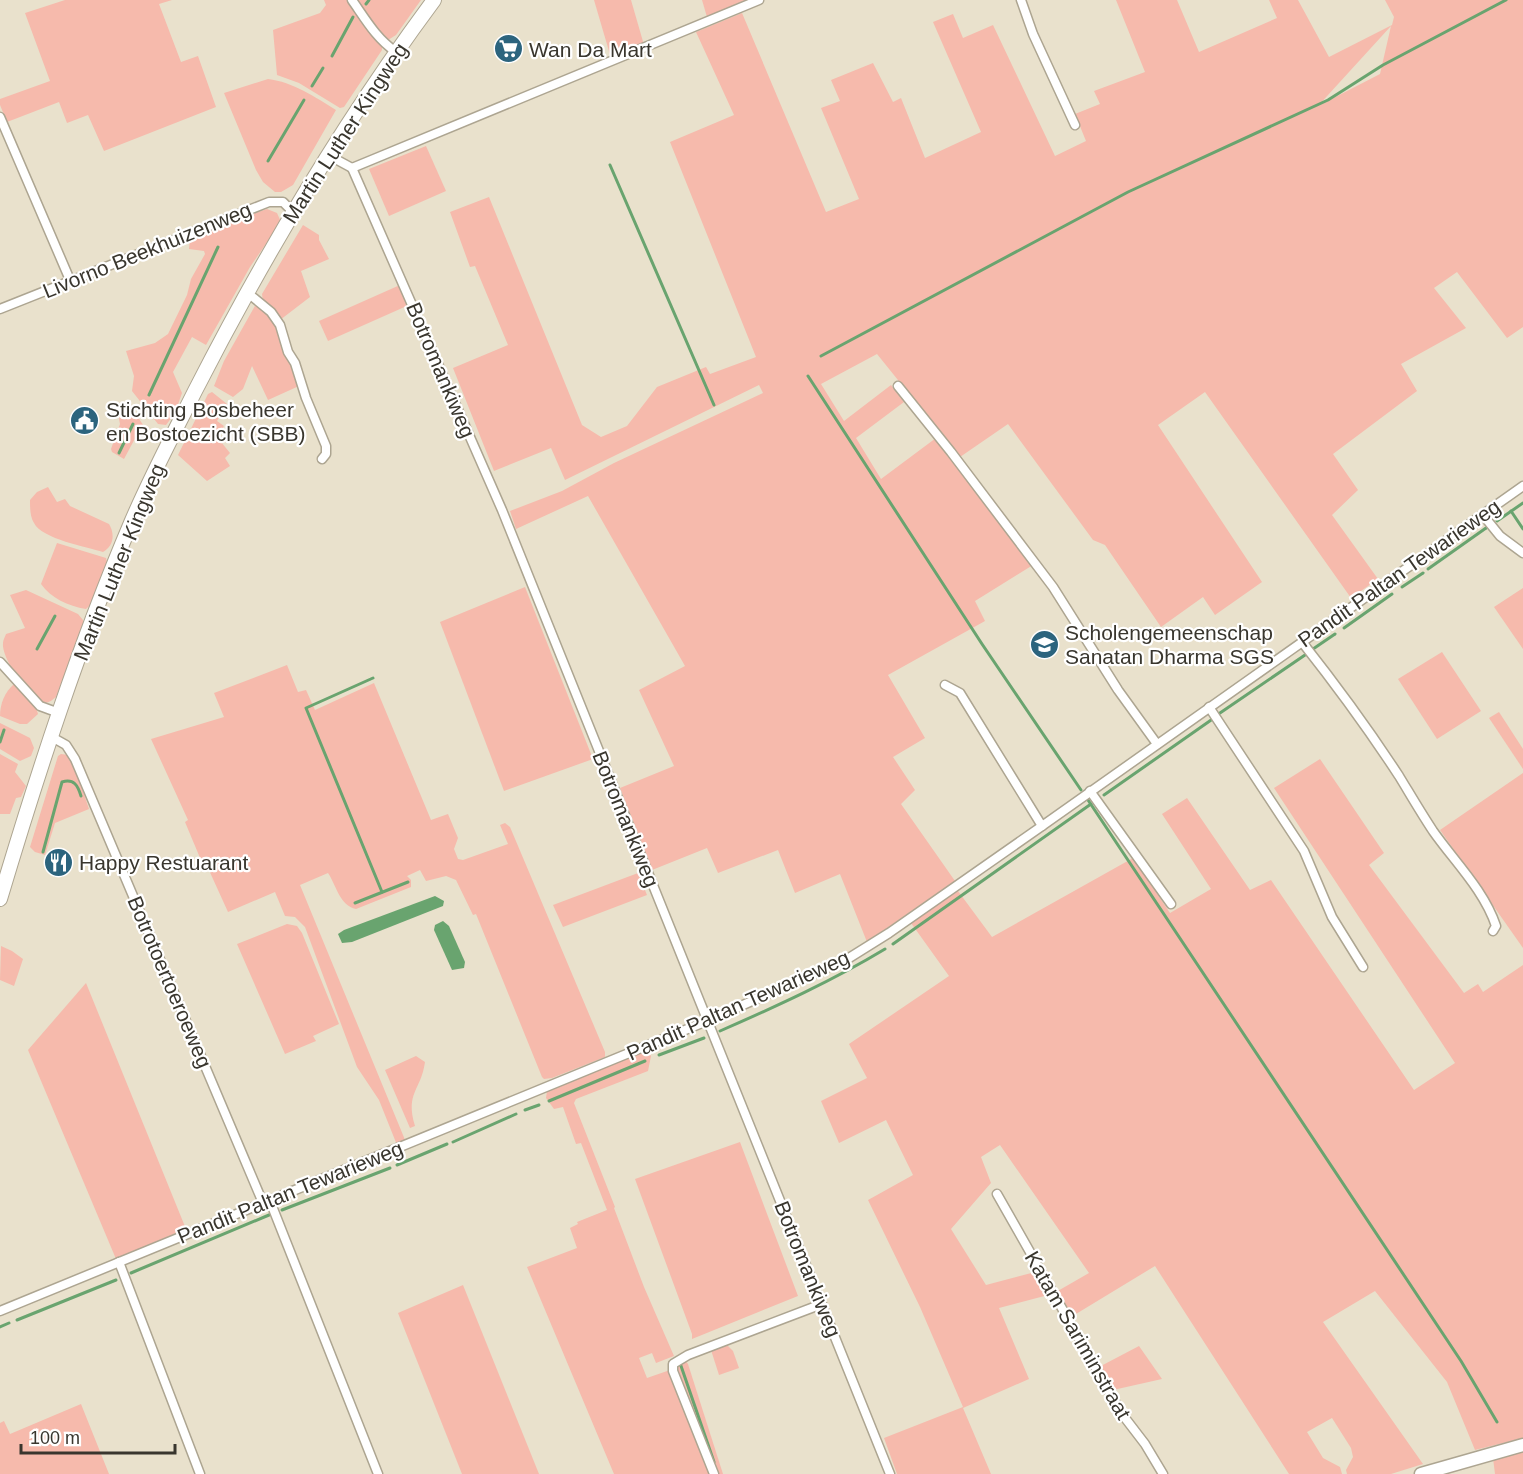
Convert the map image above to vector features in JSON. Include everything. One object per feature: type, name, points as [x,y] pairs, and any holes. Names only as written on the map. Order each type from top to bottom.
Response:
[{"type":"main road","name":"Martin Luther Kingweg","points":[[0,899],[50,736],[86,636],[132,520],[231,320],[293,212],[396,52],[434,0]]},
{"type":"street","points":[[352,0],[371,29],[383,43],[396,52]]},
{"type":"street","points":[[328,155],[352,168],[759,0]]},
{"type":"street","points":[[1021,0],[1075,125]]},
{"type":"street","points":[[0,117],[70,280]]},
{"type":"street","name":"Botromankiweg","points":[[352,168],[502,510],[890,1474]]},
{"type":"street","name":"Livorno Beekhuizenweg","points":[[0,309],[269,202],[277,200],[283,202],[293,212]]},
{"type":"street","points":[[254,298],[271,312],[280,325],[288,352],[295,363],[306,398],[326,446],[326,454],[322,459]]},
{"type":"street","points":[[898,386],[1053,587],[1118,690],[1157,744]]},
{"type":"street","name":"Pandit Paltan Tewarieweg","points":[[0,1311],[707,1021],[849,958],[1042,826],[1523,486]]},
{"type":"street","points":[[1483,514],[1500,536],[1523,552]]},
{"type":"street","points":[[1302,642],[1353,709],[1399,776],[1433,832],[1454,857],[1487,906],[1496,926],[1493,931]]},
{"type":"street","points":[[0,662],[40,706],[59,713]]},
{"type":"street","points":[[945,685],[960,693],[1042,826]]},
{"type":"street","points":[[1209,707],[1304,851],[1332,917],[1363,967]]},
{"type":"street","name":"Botrotoertoeroeweg","points":[[50,736],[66,745],[75,759],[267,1202],[378,1474]]},
{"type":"street","points":[[1090,791],[1171,904]]},
{"type":"street","name":"Katam Sariminstraat","points":[[997,1194],[1122,1414],[1145,1444],[1163,1474]]},
{"type":"street","points":[[119,1262],[200,1474]]},
{"type":"street","points":[[714,1474],[673,1371],[673,1364],[688,1355],[822,1304]]},
{"type":"street","points":[[1421,1474],[1523,1445]]},
{"type":"shaded area","points":[[65,0],[172,0],[159,4],[181,62],[198,56],[216,107],[104,151],[88,115],[67,123],[59,102],[7,122],[0,99],[50,81],[25,13]]},
{"type":"shaded area","points":[[324,0],[347,0],[382,47],[344,107],[340,108],[299,83],[277,75],[273,30],[320,13],[326,5]]},
{"type":"shaded area","points":[[354,0],[421,0],[396,35],[388,40],[382,37]]},
{"type":"shaded area","points":[[594,0],[631,0],[644,45],[611,58]]},
{"type":"shaded area","points":[[702,0],[750,0],[707,17]]},
{"type":"shaded area","points":[[1116,0],[1177,0],[1199,52],[1277,18],[1269,0],[1298,0],[1329,57],[1392,25],[1394,17],[1385,0],[1523,0],[1523,327],[1507,338],[1457,272],[1434,288],[1466,328],[1401,364],[1417,391],[1333,454],[1358,490],[1332,515],[1378,579],[1351,598],[1205,392],[1158,425],[1262,582],[1215,615],[1203,597],[1161,627],[1105,545],[1093,540],[1008,424],[960,457],[877,354],[821,384],[844,421],[891,385],[904,402],[856,438],[881,479],[936,438],[1033,565],[975,601],[985,621],[888,675],[925,738],[893,757],[915,790],[901,804],[955,881],[867,942],[840,874],[795,893],[778,850],[718,873],[707,848],[652,870],[620,788],[674,766],[639,690],[685,666],[588,496],[516,529],[510,511],[562,491],[614,463],[763,393],[759,385],[565,480],[551,448],[494,471],[453,368],[508,345],[475,266],[470,267],[450,212],[489,197],[582,425],[601,437],[627,426],[657,387],[706,367],[710,374],[756,357],[670,142],[734,115],[696,32],[742,13],[826,212],[859,199],[821,108],[840,101],[831,80],[873,63],[893,102],[901,98],[925,158],[981,132],[933,22],[953,14],[963,38],[993,25],[1055,156],[1086,141],[1075,114],[1100,104],[1094,91],[1145,72]],"holes":[[[1391,26],[1380,74],[1318,106]]]},
{"type":"shaded area","points":[[268,79],[295,87],[336,110],[293,185],[281,192],[275,192],[263,182],[256,170],[224,93]]},
{"type":"shaded area","points":[[426,146],[446,191],[389,216],[369,169]]},
{"type":"shaded area","points":[[267,209],[277,213],[281,222],[250,267],[206,345],[192,337],[173,372],[182,393],[175,413],[166,425],[158,424],[132,391],[134,376],[126,351],[155,343],[168,334],[187,295],[191,279],[205,254],[204,251],[189,249],[190,239],[209,229]]},
{"type":"shaded area","points":[[303,225],[319,235],[319,240],[329,259],[301,271],[310,297],[280,320],[263,302],[262,294]]},
{"type":"shaded area","points":[[400,285],[409,305],[328,341],[319,321]]},
{"type":"shaded area","points":[[256,304],[274,318],[293,364],[299,386],[268,400],[252,366],[243,389],[233,397],[214,386],[224,361]]},
{"type":"shaded area","points":[[212,392],[227,404],[217,421],[224,426],[217,437],[230,453],[225,458],[230,466],[207,481],[178,455],[208,394]]},
{"type":"shaded area","points":[[128,407],[135,413],[152,438],[139,431],[124,459],[111,449],[120,424],[122,409]]},
{"type":"shaded area","points":[[48,487],[57,502],[65,499],[70,506],[109,524],[112,540],[107,549],[103,552],[66,542],[39,529],[32,518],[30,500],[37,492]]},
{"type":"shaded area","points":[[57,543],[106,558],[107,562],[99,588],[86,609],[60,601],[41,584]]},
{"type":"shaded area","points":[[525,587],[593,759],[504,791],[440,622]]},
{"type":"shaded area","points":[[1523,588],[1523,649],[1494,607]]},
{"type":"shaded area","points":[[26,590],[78,614],[83,620],[83,626],[56,697],[47,703],[35,697],[22,684],[10,666],[3,649],[6,634],[25,628],[10,595]]},
{"type":"shaded area","points":[[1442,652],[1481,711],[1437,739],[1398,679]]},
{"type":"shaded area","points":[[287,665],[298,692],[306,690],[315,710],[374,683],[431,820],[448,814],[458,838],[454,849],[458,859],[463,860],[508,844],[500,825],[505,823],[510,827],[605,1052],[605,1057],[552,1078],[542,1077],[476,914],[473,915],[456,880],[446,876],[426,881],[420,870],[407,876],[411,880],[411,887],[356,909],[342,899],[328,873],[300,885],[405,1140],[397,1145],[379,1100],[357,1067],[305,927],[295,917],[285,916],[275,892],[228,912],[208,868],[203,865],[185,822],[188,820],[151,739],[224,717],[214,693]]},
{"type":"shaded area","points":[[14,684],[36,707],[38,714],[27,724],[20,724],[0,716],[4,698]]},
{"type":"shaded area","points":[[1499,712],[1523,749],[1523,769],[1489,718]]},
{"type":"shaded area","points":[[0,723],[30,738],[34,748],[31,756],[20,761],[0,749]]},
{"type":"shaded area","points":[[0,754],[18,764],[15,772],[26,786],[21,797],[16,798],[10,814],[0,814]]},
{"type":"shaded area","points":[[68,755],[76,770],[89,809],[55,823],[45,855],[35,852],[30,847],[58,756]]},
{"type":"shaded area","points":[[1320,759],[1384,853],[1369,865],[1464,993],[1478,984],[1483,992],[1523,965],[1523,1438],[1475,1450],[1447,1382],[1375,1291],[1323,1322],[1423,1464],[1391,1474],[1347,1474],[1346,1470],[1353,1457],[1351,1448],[1332,1418],[1307,1432],[1323,1458],[1340,1467],[1342,1474],[1289,1474],[1155,1266],[1071,1317],[1056,1292],[1089,1273],[1000,1145],[981,1157],[991,1183],[951,1229],[986,1285],[1039,1271],[1052,1294],[999,1308],[1029,1379],[963,1408],[991,1474],[897,1474],[884,1438],[963,1407],[920,1307],[868,1200],[913,1175],[886,1120],[839,1143],[821,1101],[867,1078],[849,1044],[949,976],[911,923],[958,891],[992,937],[1133,858],[1170,913],[1211,889],[1162,814],[1187,798],[1250,890],[1271,880],[1414,1090],[1455,1063],[1274,788]]},
{"type":"shaded area","points":[[1523,773],[1523,948],[1440,830]]},
{"type":"shaded area","points":[[638,873],[647,895],[563,927],[553,905]]},
{"type":"shaded area","points":[[435,896],[444,901],[443,906],[352,942],[342,943],[338,934],[344,930]]},
{"type":"shaded area","points":[[443,921],[449,926],[465,962],[464,968],[452,970],[434,930],[435,925]]},
{"type":"shaded area","points":[[287,924],[297,926],[302,933],[339,1024],[313,1036],[316,1041],[285,1054],[237,944]]},
{"type":"shaded area","points":[[1,946],[23,959],[14,986],[0,980]]},
{"type":"shaded area","points":[[86,983],[186,1229],[116,1259],[28,1050]]},
{"type":"shaded area","points":[[647,1052],[651,1056],[648,1071],[576,1099],[574,1103],[644,1287],[674,1356],[656,1363],[652,1353],[639,1358],[647,1378],[670,1370],[711,1474],[614,1474],[527,1267],[577,1248],[570,1228],[578,1224],[577,1222],[607,1210],[581,1143],[576,1144],[563,1107],[554,1109],[546,1098],[547,1091],[639,1053]]},
{"type":"shaded area","points":[[416,1056],[425,1062],[413,1098],[412,1115],[415,1126],[410,1128],[385,1070]]},
{"type":"shaded area","points":[[740,1142],[798,1296],[692,1339],[635,1179]]},
{"type":"shaded area","points":[[463,1285],[539,1474],[462,1474],[398,1313]]},
{"type":"shaded area","points":[[727,1345],[733,1351],[739,1368],[719,1375],[711,1350]]},
{"type":"shaded area","points":[[1139,1346],[1162,1379],[1113,1390],[1099,1367]]},
{"type":"shaded area","points":[[685,1360],[723,1474],[716,1474],[677,1376],[676,1366]]},
{"type":"shaded area","points":[[81,1404],[109,1474],[0,1474],[0,1423],[4,1421],[10,1434]]},
{"type":"shaded area","points":[[1523,1451],[1523,1474],[1495,1474],[1493,1458]]},
{"type":"waterway","points":[[366,4],[369,0]]},
{"type":"waterway","points":[[821,356],[1128,192],[1328,100],[1383,65],[1506,0]]},
{"type":"waterway","points":[[332,56],[353,17]]},
{"type":"waterway","points":[[312,86],[323,68]]},
{"type":"waterway","points":[[268,161],[304,100]]},
{"type":"waterway","points":[[610,165],[714,405]]},
{"type":"waterway","points":[[149,395],[218,247]]},
{"type":"waterway","points":[[808,376],[982,644],[1081,790]]},
{"type":"waterway","points":[[119,453],[133,424]]},
{"type":"waterway","points":[[1497,521],[1523,503]]},
{"type":"waterway","points":[[1511,511],[1523,529]]},
{"type":"waterway","points":[[1428,569],[1486,528]]},
{"type":"waterway","points":[[1402,587],[1423,573]]},
{"type":"waterway","points":[[1344,628],[1392,594]]},
{"type":"waterway","points":[[37,649],[55,616]]},
{"type":"waterway","points":[[1313,649],[1335,634]]},
{"type":"waterway","points":[[1220,713],[1305,655]]},
{"type":"waterway","points":[[373,678],[306,708],[382,892]]},
{"type":"waterway","points":[[1104,795],[1214,718]]},
{"type":"waterway","points":[[0,742],[4,730]]},
{"type":"waterway","points":[[43,852],[62,782],[70,781],[75,784],[81,796]]},
{"type":"waterway","points":[[1088,800],[1461,1361],[1497,1422]]},
{"type":"waterway","points":[[893,944],[1091,804]]},
{"type":"waterway","points":[[355,903],[408,882]]},
{"type":"waterway","points":[[720,1031],[804,993],[885,949]]},
{"type":"waterway","points":[[659,1055],[704,1038]]},
{"type":"waterway","points":[[549,1101],[645,1061]]},
{"type":"waterway","points":[[525,1110],[539,1105]]},
{"type":"waterway","points":[[453,1142],[516,1114]]},
{"type":"waterway","points":[[397,1165],[447,1144]]},
{"type":"waterway","points":[[282,1210],[390,1168]]},
{"type":"waterway","points":[[131,1273],[269,1215]]},
{"type":"waterway","points":[[17,1320],[116,1280]]},
{"type":"waterway","points":[[0,1327],[9,1323]]},
{"type":"waterway","points":[[680,1363],[714,1462]]},
{"type":"place","name":"Wan Da Mart","points":[[508,49]]},
{"type":"place","name":"Stichting Bosbeheer en Bostoezicht (SBB)","points":[[85,421]]},
{"type":"place","name":"Scholengemeenschap Sanatan Dharma SGS","points":[[1044,644]]},
{"type":"place","name":"Happy Restuarant","points":[[58,862]]}]
